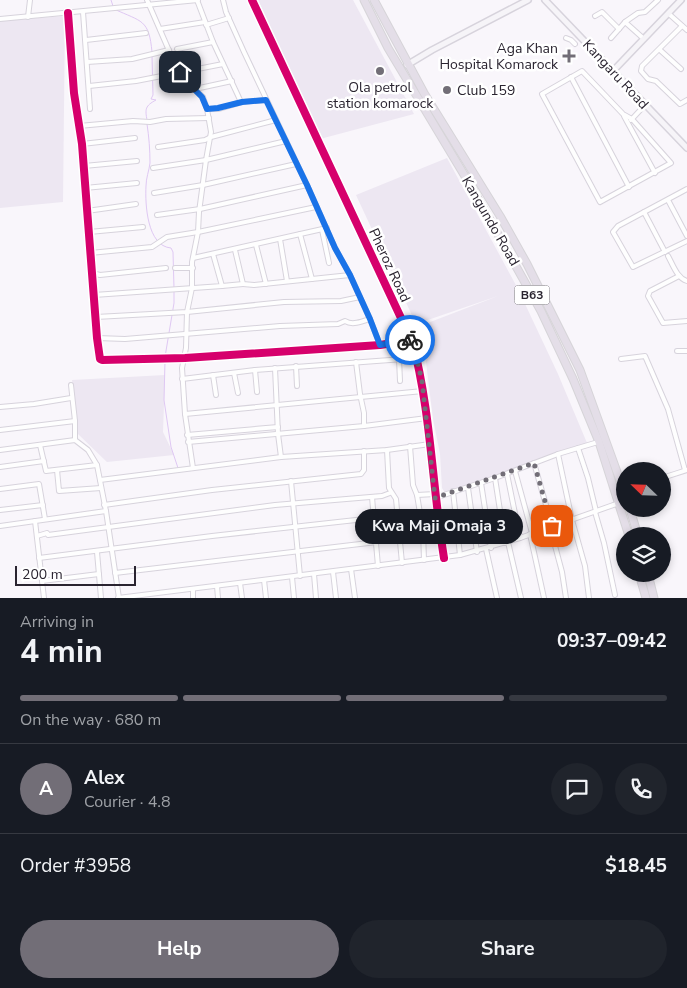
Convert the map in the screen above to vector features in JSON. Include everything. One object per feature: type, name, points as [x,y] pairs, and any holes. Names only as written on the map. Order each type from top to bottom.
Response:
[{"type":"highway","name":"Kangundo Road","points":[[364,0],[388,48],[477,196],[541,311],[573,379],[599,442],[616,495]]},
{"type":"highway","name":"Kangundo Road","points":[[374,0],[408,65],[500,216],[545,298],[574,358],[616,468]]},
{"type":"highway","points":[[641,582],[646,598]]},
{"type":"highway","points":[[650,582],[654,598]]},
{"type":"main road","points":[[408,65],[432,50],[528,0]]},
{"type":"main road","name":"Kangaru Road","points":[[545,0],[687,148]]},
{"type":"main road","points":[[614,70],[681,0]]},
{"type":"street","points":[[28,17],[30,0]]},
{"type":"street","points":[[147,0],[180,72],[202,97],[207,109],[211,137],[206,160],[192,288],[187,312],[182,379],[187,435],[193,468]]},
{"type":"street","points":[[0,19],[198,0],[213,42],[241,102]]},
{"type":"street","points":[[223,0],[229,18],[266,100],[335,248],[350,275],[380,345]]},
{"type":"street","name":"Pheroz Road","points":[[252,0],[412,340],[417,358],[427,418],[444,558]]},
{"type":"street","points":[[611,38],[625,22],[638,13],[645,12],[658,0]]},
{"type":"street","points":[[83,12],[90,109]]},
{"type":"street","points":[[595,16],[602,12],[619,29]]},
{"type":"street","points":[[68,13],[74,93],[84,166],[97,338],[99,357],[102,360],[185,358],[380,345],[412,340]]},
{"type":"street","points":[[668,14],[687,30]]},
{"type":"street","points":[[160,29],[229,18]]},
{"type":"street","points":[[625,22],[644,39]]},
{"type":"street","points":[[682,26],[642,66],[641,73],[656,81],[680,104],[687,100]]},
{"type":"street","points":[[86,40],[146,33]]},
{"type":"street","points":[[566,38],[575,44]]},
{"type":"street","points":[[177,50],[213,42]]},
{"type":"street","points":[[87,62],[132,58],[169,50]]},
{"type":"street","points":[[660,50],[681,69]]},
{"type":"street","points":[[89,86],[136,81],[223,64]]},
{"type":"street","points":[[582,71],[670,162],[670,165],[599,202],[542,93],[571,77],[582,71]]},
{"type":"street","points":[[571,77],[629,186]]},
{"type":"street","points":[[195,89],[232,81]]},
{"type":"street","points":[[207,109],[241,102],[266,100]]},
{"type":"street","points":[[630,120],[645,105]]},
{"type":"street","points":[[79,126],[150,122],[166,119],[209,118]]},
{"type":"street","points":[[158,147],[205,140],[276,120]]},
{"type":"street","points":[[630,120],[655,173]]},
{"type":"street","points":[[82,144],[135,138]]},
{"type":"street","points":[[153,168],[206,160],[286,142]]},
{"type":"street","points":[[84,166],[137,161]]},
{"type":"street","points":[[154,193],[203,185],[296,164]]},
{"type":"street","points":[[85,188],[137,183]]},
{"type":"street","points":[[157,215],[200,208],[307,185]]},
{"type":"street","points":[[687,189],[618,226],[614,230],[615,236],[630,264],[634,267],[667,254],[687,241]]},
{"type":"street","points":[[668,200],[687,236]]},
{"type":"street","points":[[87,211],[136,204]]},
{"type":"street","points":[[90,253],[152,247],[167,237],[316,207]]},
{"type":"street","points":[[644,212],[679,276],[687,282]]},
{"type":"street","points":[[88,232],[143,227]]},
{"type":"street","points":[[194,258],[326,228]]},
{"type":"street","points":[[322,230],[329,263]]},
{"type":"street","points":[[300,234],[312,279]]},
{"type":"street","points":[[280,239],[287,281]]},
{"type":"street","points":[[256,245],[266,284]]},
{"type":"street","points":[[235,250],[243,284]]},
{"type":"street","points":[[213,254],[222,286]]},
{"type":"street","points":[[92,273],[100,274],[166,268]]},
{"type":"street","points":[[175,268],[193,268]]},
{"type":"street","points":[[94,295],[266,284],[350,275]]},
{"type":"street","points":[[679,276],[650,291],[648,296],[664,323],[687,321]]},
{"type":"street","points":[[96,317],[187,312],[275,303],[341,301],[360,297]]},
{"type":"street","points":[[97,338],[125,339],[186,335],[280,326],[338,324],[345,321],[348,323],[361,322],[370,319]]},
{"type":"street","points":[[677,351],[687,351]]},
{"type":"street","points":[[622,359],[645,356],[668,409],[686,470],[671,475]]},
{"type":"street","points":[[182,379],[296,366],[417,358]]},
{"type":"street","points":[[399,359],[400,381]]},
{"type":"street","points":[[356,362],[364,413],[364,426]]},
{"type":"street","points":[[296,366],[297,386]]},
{"type":"street","points":[[275,368],[278,434],[282,457]]},
{"type":"street","points":[[255,370],[257,392]]},
{"type":"street","points":[[234,373],[238,393]]},
{"type":"street","points":[[213,375],[216,395]]},
{"type":"street","points":[[71,385],[75,440]]},
{"type":"street","points":[[185,414],[423,391]]},
{"type":"street","points":[[0,407],[71,398]]},
{"type":"street","points":[[188,442],[364,426],[427,418]]},
{"type":"street","points":[[0,430],[75,421]]},
{"type":"street","points":[[187,435],[278,427]]},
{"type":"street","points":[[0,450],[75,440],[88,450],[97,465],[109,528],[119,598],[148,596],[444,558],[477,552],[616,505]]},
{"type":"street","points":[[417,494],[435,496],[468,488],[558,454],[599,442]]},
{"type":"street","points":[[40,444],[46,471],[97,465]]},
{"type":"street","points":[[100,480],[282,457],[387,450],[430,444]]},
{"type":"street","points":[[410,446],[413,485],[417,494],[424,560]]},
{"type":"street","points":[[578,448],[588,478],[615,595]]},
{"type":"street","points":[[387,450],[390,493],[396,499],[402,563]]},
{"type":"street","points":[[104,505],[362,473],[364,470],[364,451]]},
{"type":"street","points":[[558,454],[572,520],[585,566],[589,598]]},
{"type":"street","points":[[0,467],[44,461]]},
{"type":"street","points":[[534,463],[562,572],[566,598]]},
{"type":"street","points":[[57,470],[59,491],[101,488]]},
{"type":"street","points":[[515,471],[531,534],[544,598]]},
{"type":"street","points":[[507,474],[520,538]]},
{"type":"street","points":[[495,478],[507,542],[521,598]]},
{"type":"street","points":[[291,481],[300,576]]},
{"type":"street","points":[[481,483],[488,548],[497,598]]},
{"type":"street","points":[[0,489],[39,484],[45,519]]},
{"type":"street","points":[[468,488],[477,552]]},
{"type":"street","points":[[453,491],[460,555]]},
{"type":"street","points":[[37,536],[47,533],[48,535],[109,528],[275,505],[372,497],[390,493]]},
{"type":"street","points":[[372,497],[378,566]]},
{"type":"street","points":[[0,510],[43,505]]},
{"type":"street","points":[[0,526],[106,511]]},
{"type":"street","points":[[39,558],[374,518]]},
{"type":"street","points":[[35,521],[44,598]]},
{"type":"street","points":[[115,573],[377,542]]},
{"type":"street","points":[[97,552],[101,598]]},
{"type":"street","points":[[352,569],[354,598]]},
{"type":"street","points":[[334,572],[336,598]]},
{"type":"street","points":[[42,581],[99,574]]},
{"type":"street","points":[[314,574],[316,598]]},
{"type":"street","points":[[292,577],[294,598]]},
{"type":"street","points":[[264,580],[266,598]]},
{"type":"street","points":[[240,583],[242,598]]},
{"type":"street","points":[[217,586],[218,598]]},
{"type":"street","points":[[193,589],[193,598]]},
{"type":"street","points":[[169,592],[170,598]]},
{"type":"shaded area","points":[[258,0],[353,0],[414,114],[320,139]]},
{"type":"shaded area","points":[[65,16],[63,202],[0,208],[0,21]]},
{"type":"shaded area","points":[[447,158],[518,289],[558,374],[587,443],[445,493],[442,488],[440,454],[433,419],[425,354],[412,329],[498,296],[416,324],[356,195]]},
{"type":"shaded area","points":[[165,375],[163,432],[174,455],[107,462],[78,434],[72,380]]},
{"type":"waterway","points":[[111,0],[114,9],[138,20],[146,27],[151,41],[152,52]]},
{"type":"waterway","points":[[147,120],[147,108],[156,100],[151,99],[153,95],[152,56]]},
{"type":"waterway","points":[[147,124],[150,163],[146,183],[147,213],[152,232],[157,240],[163,246],[171,248],[173,252],[174,288]]},
{"type":"waterway","points":[[165,357],[174,303],[174,292]]},
{"type":"waterway","points":[[165,361],[164,400],[171,447],[178,468]]},
{"type":"cycle path","points":[[252,0],[412,340],[427,421],[444,558]]},
{"type":"cycle path","points":[[68,13],[74,93],[82,144],[100,359],[185,358],[380,345],[412,340]]},
{"type":"way so far","points":[[410,340],[412,340],[422,381],[435,498],[468,488],[534,463],[552,526]]},
{"type":"place","name":"Aga Khan Hospital Komarock","points":[[569,56]]},
{"type":"place","name":"Ola petrol station komarock","points":[[380,71]]},
{"type":"place","name":"Club 159","points":[[447,90]]},
{"type":"place","name":"Kwa Maji Omaja 3","points":[[552,526]]},
{"type":"route","points":[[180,72],[192,87],[197,90],[207,109],[227,106],[233,103],[266,100],[335,248],[350,275],[380,345],[410,340]]}]
